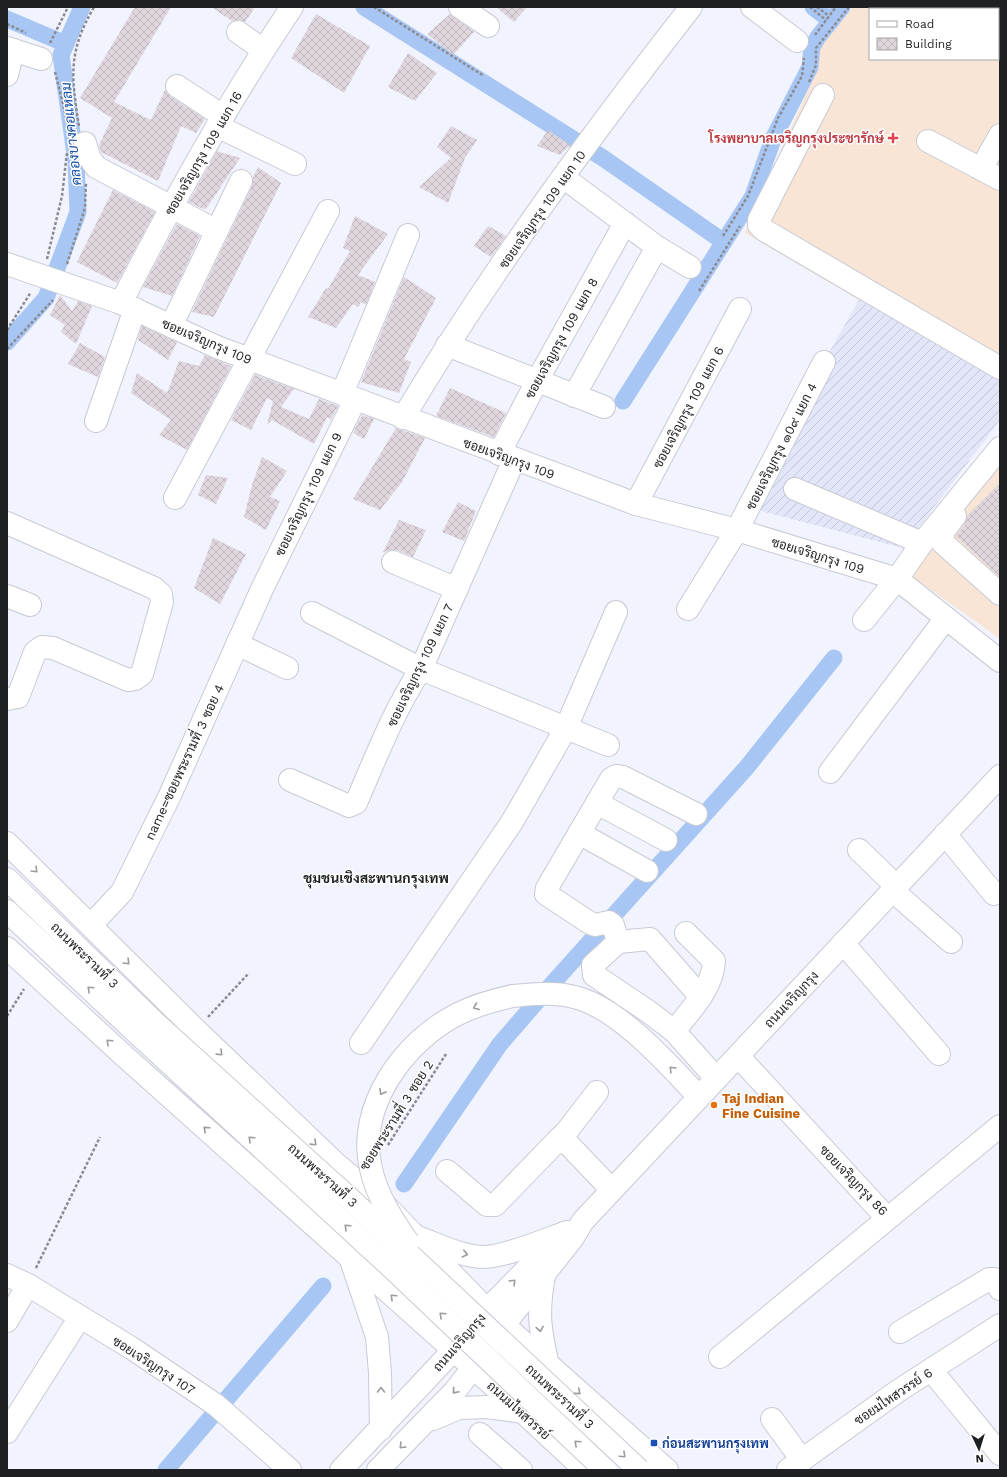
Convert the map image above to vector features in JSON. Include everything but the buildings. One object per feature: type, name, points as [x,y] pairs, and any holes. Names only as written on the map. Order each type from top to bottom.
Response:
[{"type":"street","name":"ซอยเจริญกรุง 109 แยก 16","points":[[96,421],[128,306],[170,207],[263,50],[292,7]]},
{"type":"street","points":[[460,7],[488,26]]},
{"type":"street","name":"ซอยเจริญกรุง 109 แยก 10","points":[[403,418],[447,345],[563,177],[691,7]]},
{"type":"street","points":[[752,7],[805,44]]},
{"type":"street","points":[[238,32],[263,50]]},
{"type":"street","points":[[7,76],[10,49],[41,59]]},
{"type":"street","points":[[177,86],[220,121],[295,164]]},
{"type":"street","points":[[823,95],[759,220],[759,225],[770,234],[1000,368]]},
{"type":"street","points":[[928,141],[991,174],[1000,135]]},
{"type":"street","points":[[85,143],[89,157],[96,167],[217,231]]},
{"type":"street","points":[[563,177],[658,247],[690,267]]},
{"type":"street","points":[[171,326],[241,181]]},
{"type":"street","points":[[175,498],[328,211]]},
{"type":"street","name":"ซอยเจริญกรุง 109 แยก 8","points":[[506,457],[537,381],[625,223]]},
{"type":"street","name":"ซอยเจริญกรุง 109 แยก 9","points":[[262,588],[348,397],[408,235]]},
{"type":"street","points":[[574,396],[658,247]]},
{"type":"street","name":"ซอยเจริญกรุง 109","points":[[7,264],[47,287],[128,306],[216,347],[506,457],[636,504],[737,530],[897,579],[1000,661]]},
{"type":"street","name":"ซอยเจริญกรุง 109 แยก 6","points":[[636,504],[740,309]]},
{"type":"street","points":[[447,345],[604,407]]},
{"type":"street","name":"ซอยเจริญกรุง ๑0๙ แยก 4","points":[[688,609],[737,530],[824,362]]},
{"type":"street","points":[[864,620],[897,579],[922,543],[1000,448]]},
{"type":"street","name":"ซอยเจริญกรุง 109 แยก 7","points":[[290,780],[349,806],[356,803],[392,723],[421,669],[457,589],[506,457]]},
{"type":"street","points":[[1000,465],[943,532],[943,543],[1000,594]]},
{"type":"street","points":[[795,489],[922,543]]},
{"type":"street","points":[[7,523],[154,588],[161,594],[162,602],[142,674],[135,679],[128,680],[53,648],[42,647],[35,652],[18,697],[7,699]]},
{"type":"street","points":[[393,562],[457,589]]},
{"type":"street","name":"name=ซอยพระรามที่ 3 ซอย 4","points":[[91,925],[122,892],[170,795],[262,588]]},
{"type":"street","points":[[7,596],[30,605]]},
{"type":"street","points":[[360,1043],[512,822],[566,728],[616,612]]},
{"type":"street","points":[[312,613],[407,660],[421,669],[608,745]]},
{"type":"street","points":[[830,772],[946,618]]},
{"type":"street","points":[[237,644],[287,668]]},
{"type":"street","points":[[618,942],[613,925],[609,922],[595,925],[590,923],[546,894],[547,888],[596,803],[611,779],[616,776],[623,777],[696,814]]},
{"type":"street","name":"ถนนเจริญกรุง","points":[[341,1470],[453,1351],[486,1310],[538,1258],[575,1227],[612,1190],[1000,776]]},
{"type":"street","points":[[596,803],[666,840]]},
{"type":"street","points":[[579,833],[647,871]]},
{"type":"street","points":[[945,834],[994,894]]},
{"type":"street","name":"ถนนพระรามที่ 3","points":[[7,843],[196,1030],[335,1163],[386,1206],[486,1310]]},
{"type":"street","points":[[859,850],[894,888],[951,942]]},
{"type":"street","name":"ถนนพระรามที่ 3","points":[[7,879],[146,1028],[388,1265],[605,1470]]},
{"type":"street","name":"ถนนพระรามที่ 3","points":[[7,910],[432,1275],[639,1470]]},
{"type":"street","points":[[674,1031],[711,981],[714,972],[714,961],[686,932]]},
{"type":"street","points":[[700,996],[650,939],[618,942],[593,965],[594,975],[649,1012],[674,1031],[716,1078]]},
{"type":"street","points":[[843,943],[939,1054]]},
{"type":"street","points":[[7,948],[453,1351]]},
{"type":"street","points":[[432,1275],[390,1216],[375,1186],[370,1168],[368,1139],[370,1120],[377,1102],[398,1065],[426,1036],[458,1014],[494,1000],[513,996],[556,994],[575,997],[600,1007],[620,1021],[672,1068],[699,1097]]},
{"type":"street","name":"ซอยเจริญกรุง 86","points":[[738,1056],[887,1218],[1000,1126]]},
{"type":"street","points":[[447,1171],[487,1205],[495,1206],[567,1131],[597,1092]]},
{"type":"street","points":[[559,1139],[569,1145],[612,1190]]},
{"type":"street","points":[[288,1201],[308,1212],[316,1214],[325,1214],[340,1206],[345,1192],[342,1176],[335,1163]]},
{"type":"street","points":[[720,1357],[887,1218]]},
{"type":"street","points":[[416,1237],[459,1253],[486,1257],[517,1250],[575,1227]]},
{"type":"street","name":"ถนนเจริญกรุง","points":[[378,1470],[427,1422],[473,1369],[503,1326],[572,1239],[575,1227]]},
{"type":"street","points":[[350,1257],[377,1337],[380,1373],[381,1429]]},
{"type":"street","name":"ซอยเจริญกรุง 107","points":[[7,1275],[28,1285],[80,1317],[222,1410],[290,1470]]},
{"type":"street","points":[[544,1276],[539,1326],[548,1366]]},
{"type":"street","points":[[900,1332],[988,1279],[994,1279],[1000,1289]]},
{"type":"street","points":[[7,1321],[28,1285]]},
{"type":"street","points":[[486,1310],[667,1470]]},
{"type":"street","points":[[7,1432],[80,1317]]},
{"type":"street","name":"ซอยมไหสวรรย์ 6","points":[[795,1465],[898,1391],[1000,1325]]},
{"type":"street","name":"ถนนมไหสวรรย์","points":[[453,1351],[523,1412],[585,1470]]},
{"type":"street","points":[[931,1370],[1000,1454]]},
{"type":"street","points":[[427,1422],[459,1408],[487,1407],[523,1412]]},
{"type":"street","points":[[772,1419],[795,1465]]},
{"type":"street","points":[[480,1434],[521,1470]]},
{"type":"path","points":[[374,7],[484,76]]},
{"type":"path","points":[[810,7],[826,20]]},
{"type":"path","points":[[817,7],[829,16]]},
{"type":"path","points":[[722,236],[748,196],[778,118],[802,76],[805,44],[836,7]]},
{"type":"path","points":[[7,330],[47,287]]},
{"type":"path","points":[[7,350],[47,287]]},
{"type":"path","points":[[196,1030],[249,973]]},
{"type":"path","points":[[7,1016],[11,1006],[35,974]]},
{"type":"path","name":"ซอยพระรามที่ 3 ซอย 2","points":[[385,1151],[446,1054]]},
{"type":"path","points":[[28,1285],[100,1137]]},
{"type":"shaded area","name":"โรงพยาบาลเจริญกรุงประชารักษ์","points":[[853,7],[1000,7],[1000,372],[864,292],[859,300],[745,233],[753,211],[819,66],[819,48]]},
{"type":"shaded area","points":[[864,291],[1000,372],[1000,420],[903,548],[742,506]]},
{"type":"shaded area","points":[[1000,459],[1000,639],[909,574]]},
{"type":"waterway","name":"คลองบางคอแหลม","points":[[7,342],[46,298],[78,212],[76,161],[61,55],[82,7]]},
{"type":"waterway","points":[[364,7],[603,158],[724,242]]},
{"type":"waterway","points":[[813,7],[831,21]]},
{"type":"waterway","points":[[623,401],[753,196],[773,139],[810,67],[812,47],[842,7]]},
{"type":"waterway","points":[[7,19],[66,44]]},
{"type":"waterway","points":[[404,1184],[500,1044],[747,767],[834,658]]},
{"type":"waterway","points":[[166,1470],[323,1286]]},
{"type":"place","name":"โรงพยาบาลเจริญกรุงประชารักษ์","points":[[893,138]]},
{"type":"place","name":"Taj Indian Fine Cuisine","points":[[714,1105]]},
{"type":"place","name":"ก่อนสะพานกรุงเทพ","points":[[654,1443]]},
{"type":"district","name":"ชุมชนเชิงสะพานกรุงเทพ","points":[[376,878]]}]
